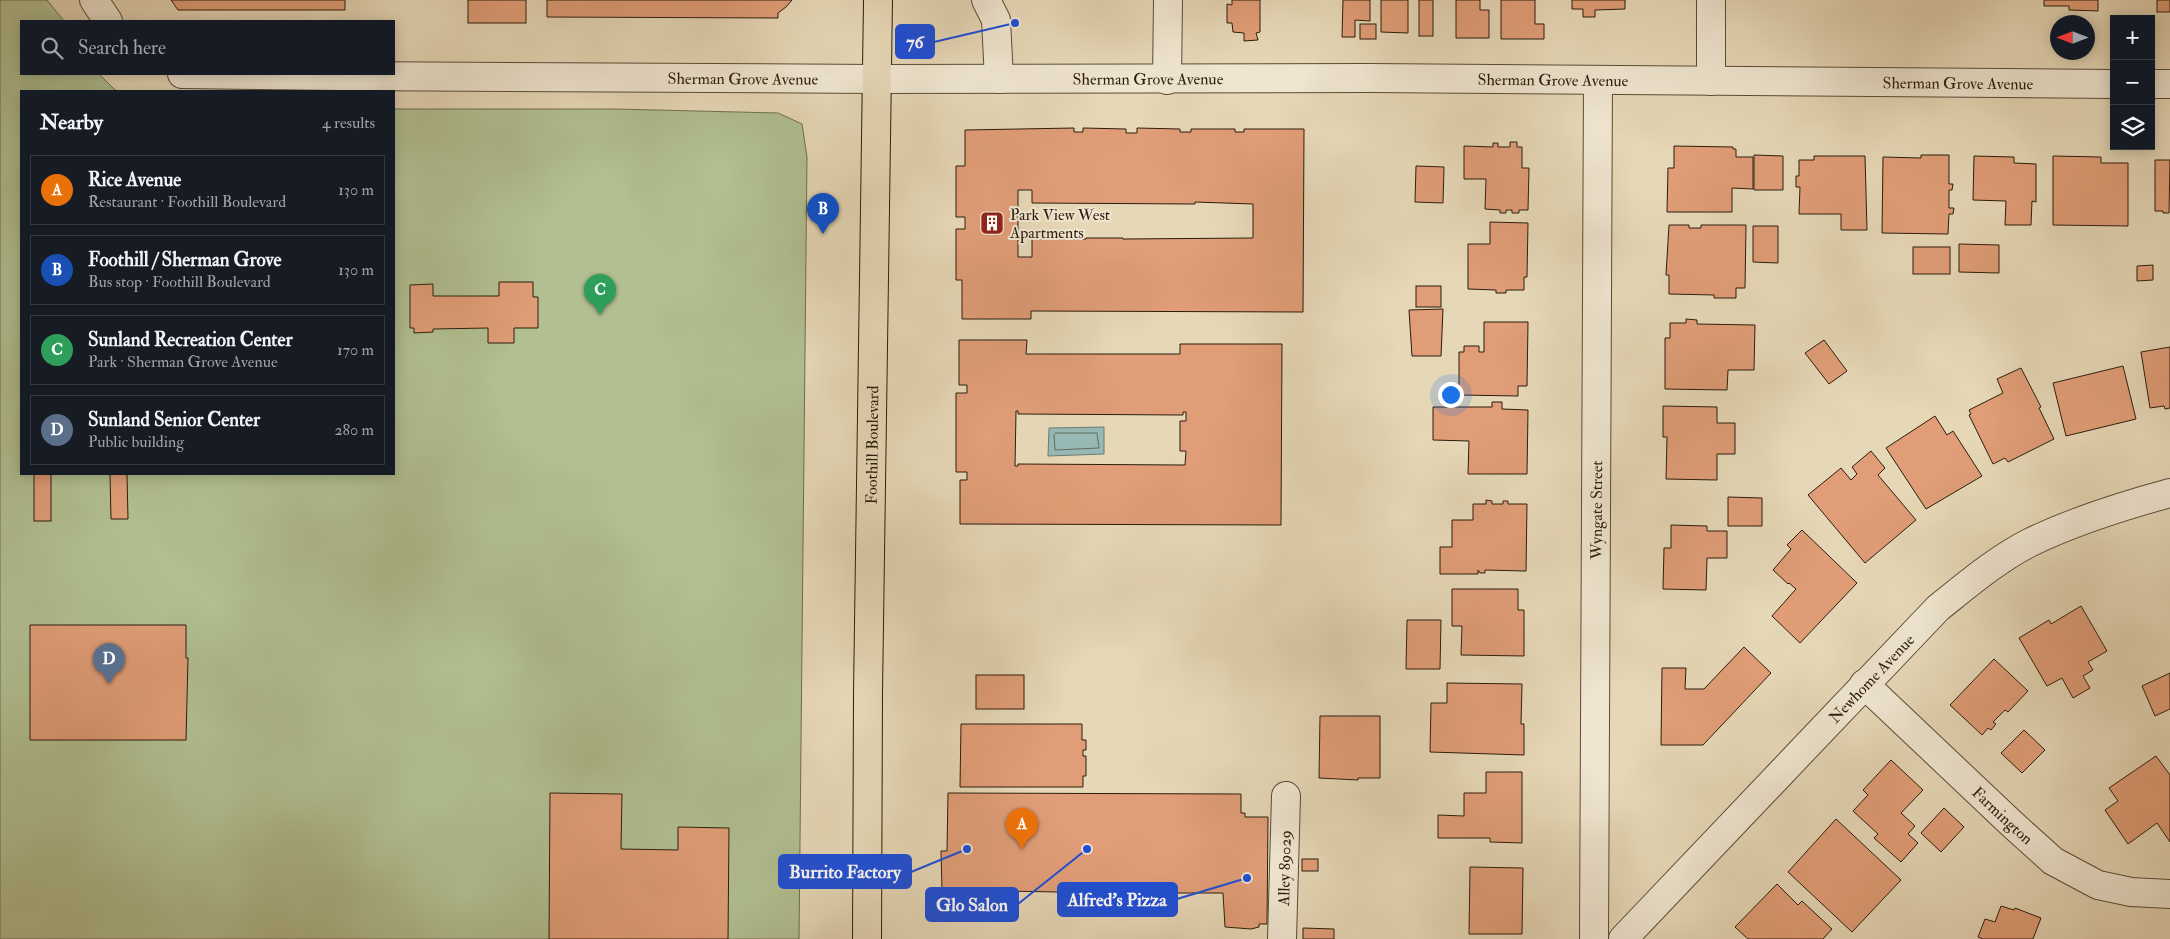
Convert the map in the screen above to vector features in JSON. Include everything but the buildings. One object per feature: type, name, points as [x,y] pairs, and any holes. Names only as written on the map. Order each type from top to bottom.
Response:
[{"type":"main road","name":"Foothill Boulevard","points":[[868,939],[868,693],[878,0]]},
{"type":"main road","name":"Foothill Boulevard","points":[[856,939],[868,890]]},
{"type":"street","points":[[94,0],[107,20]]},
{"type":"street","points":[[986,0],[996,20],[999,79]]},
{"type":"street","points":[[1167,80],[1168,0]]},
{"type":"street","points":[[1711,0],[1711,81]]},
{"type":"street","name":"Sherman Grove Avenue","points":[[251,75],[1167,80],[1379,78],[2110,84]]},
{"type":"street","name":"Wyngate Street","points":[[1594,939],[1598,81]]},
{"type":"street","points":[[2155,84],[2170,84]]},
{"type":"street","name":"Newhome Avenue","points":[[1623,939],[1938,608],[1982,574],[2028,544],[2110,509],[2170,493]]},
{"type":"street","name":"Farmington","points":[[1864,684],[2012,824],[2054,861],[2098,885],[2131,892],[2170,894]]},
{"type":"street","name":"Alley 89029","points":[[1282,939],[1286,796]]},
{"type":"green space","points":[[0,0],[47,0],[63,20],[20,20],[20,75],[100,75],[115,90],[20,90],[20,475],[395,475],[395,109],[615,109],[778,113],[802,124],[807,157],[799,939],[0,939]]},
{"type":"water","points":[[1104,427],[1104,454],[1048,456],[1049,428]]},
{"type":"place","name":"76","points":[[1015,23]]},
{"type":"place","name":"Park View West Apartments","points":[[992,223]]},
{"type":"place","name":"Foothill / Sherman Grove","points":[[823,234]]},
{"type":"place","name":"Sunland Recreation Center","points":[[600,315]]},
{"type":"place","name":"Sunland Senior Center","points":[[109,684]]},
{"type":"place","name":"Burrito Factory","points":[[967,849]]},
{"type":"place","name":"Rice Avenue","points":[[1022,849]]},
{"type":"place","name":"Glo Salon","points":[[1087,849]]},
{"type":"place","name":"Alfred's Pizza","points":[[1247,878]]}]
